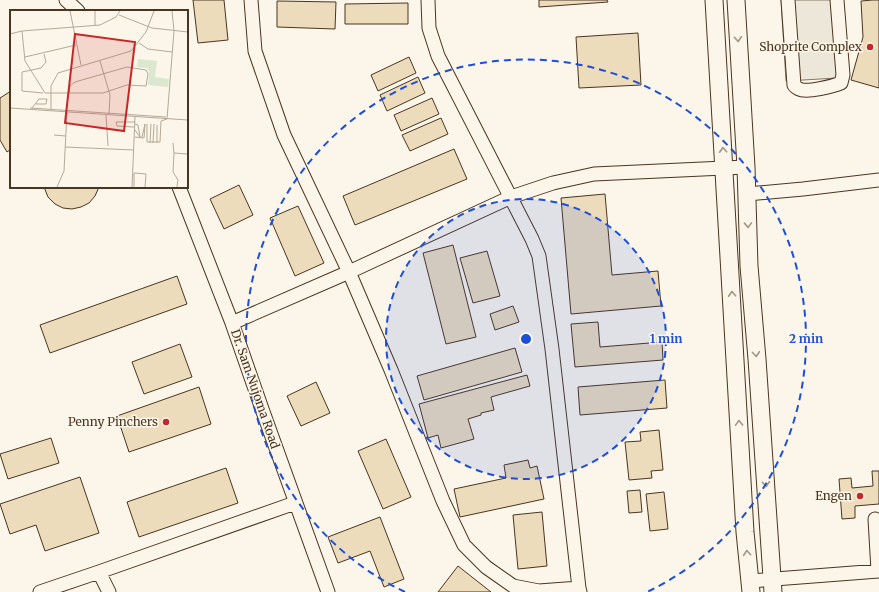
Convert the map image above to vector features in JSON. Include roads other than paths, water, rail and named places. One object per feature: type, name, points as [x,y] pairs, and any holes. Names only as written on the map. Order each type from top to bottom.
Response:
[{"type":"main road","points":[[714,0],[745,532],[750,587]]},
{"type":"main road","points":[[736,0],[746,167],[749,266],[758,367],[773,586]]},
{"type":"street","points":[[66,0],[77,10]]},
{"type":"street","points":[[251,0],[255,51],[284,135],[349,272],[391,370],[443,501],[464,545],[486,567],[513,586],[539,591],[580,590],[552,349],[540,261],[532,239],[438,56],[429,28],[428,0]]},
{"type":"street","points":[[788,0],[794,85],[798,89],[804,90],[831,87],[841,83],[843,75],[837,0]]},
{"type":"street","points":[[232,323],[349,272],[511,197],[553,183],[594,174],[746,167]]},
{"type":"street","points":[[747,194],[879,180]]},
{"type":"street","name":"Dr. Sam Nujoma Road","points":[[179,188],[232,323],[328,592]]},
{"type":"street","points":[[40,592],[295,503]]},
{"type":"street","points":[[750,587],[773,586],[879,571],[875,519]]},
{"type":"street","points":[[99,572],[109,592]]},
{"type":"place","name":"Shoprite Complex","points":[[870,47]]},
{"type":"place","name":"Penny Pinchers","points":[[166,422]]},
{"type":"place","name":"Engen","points":[[860,496]]}]
